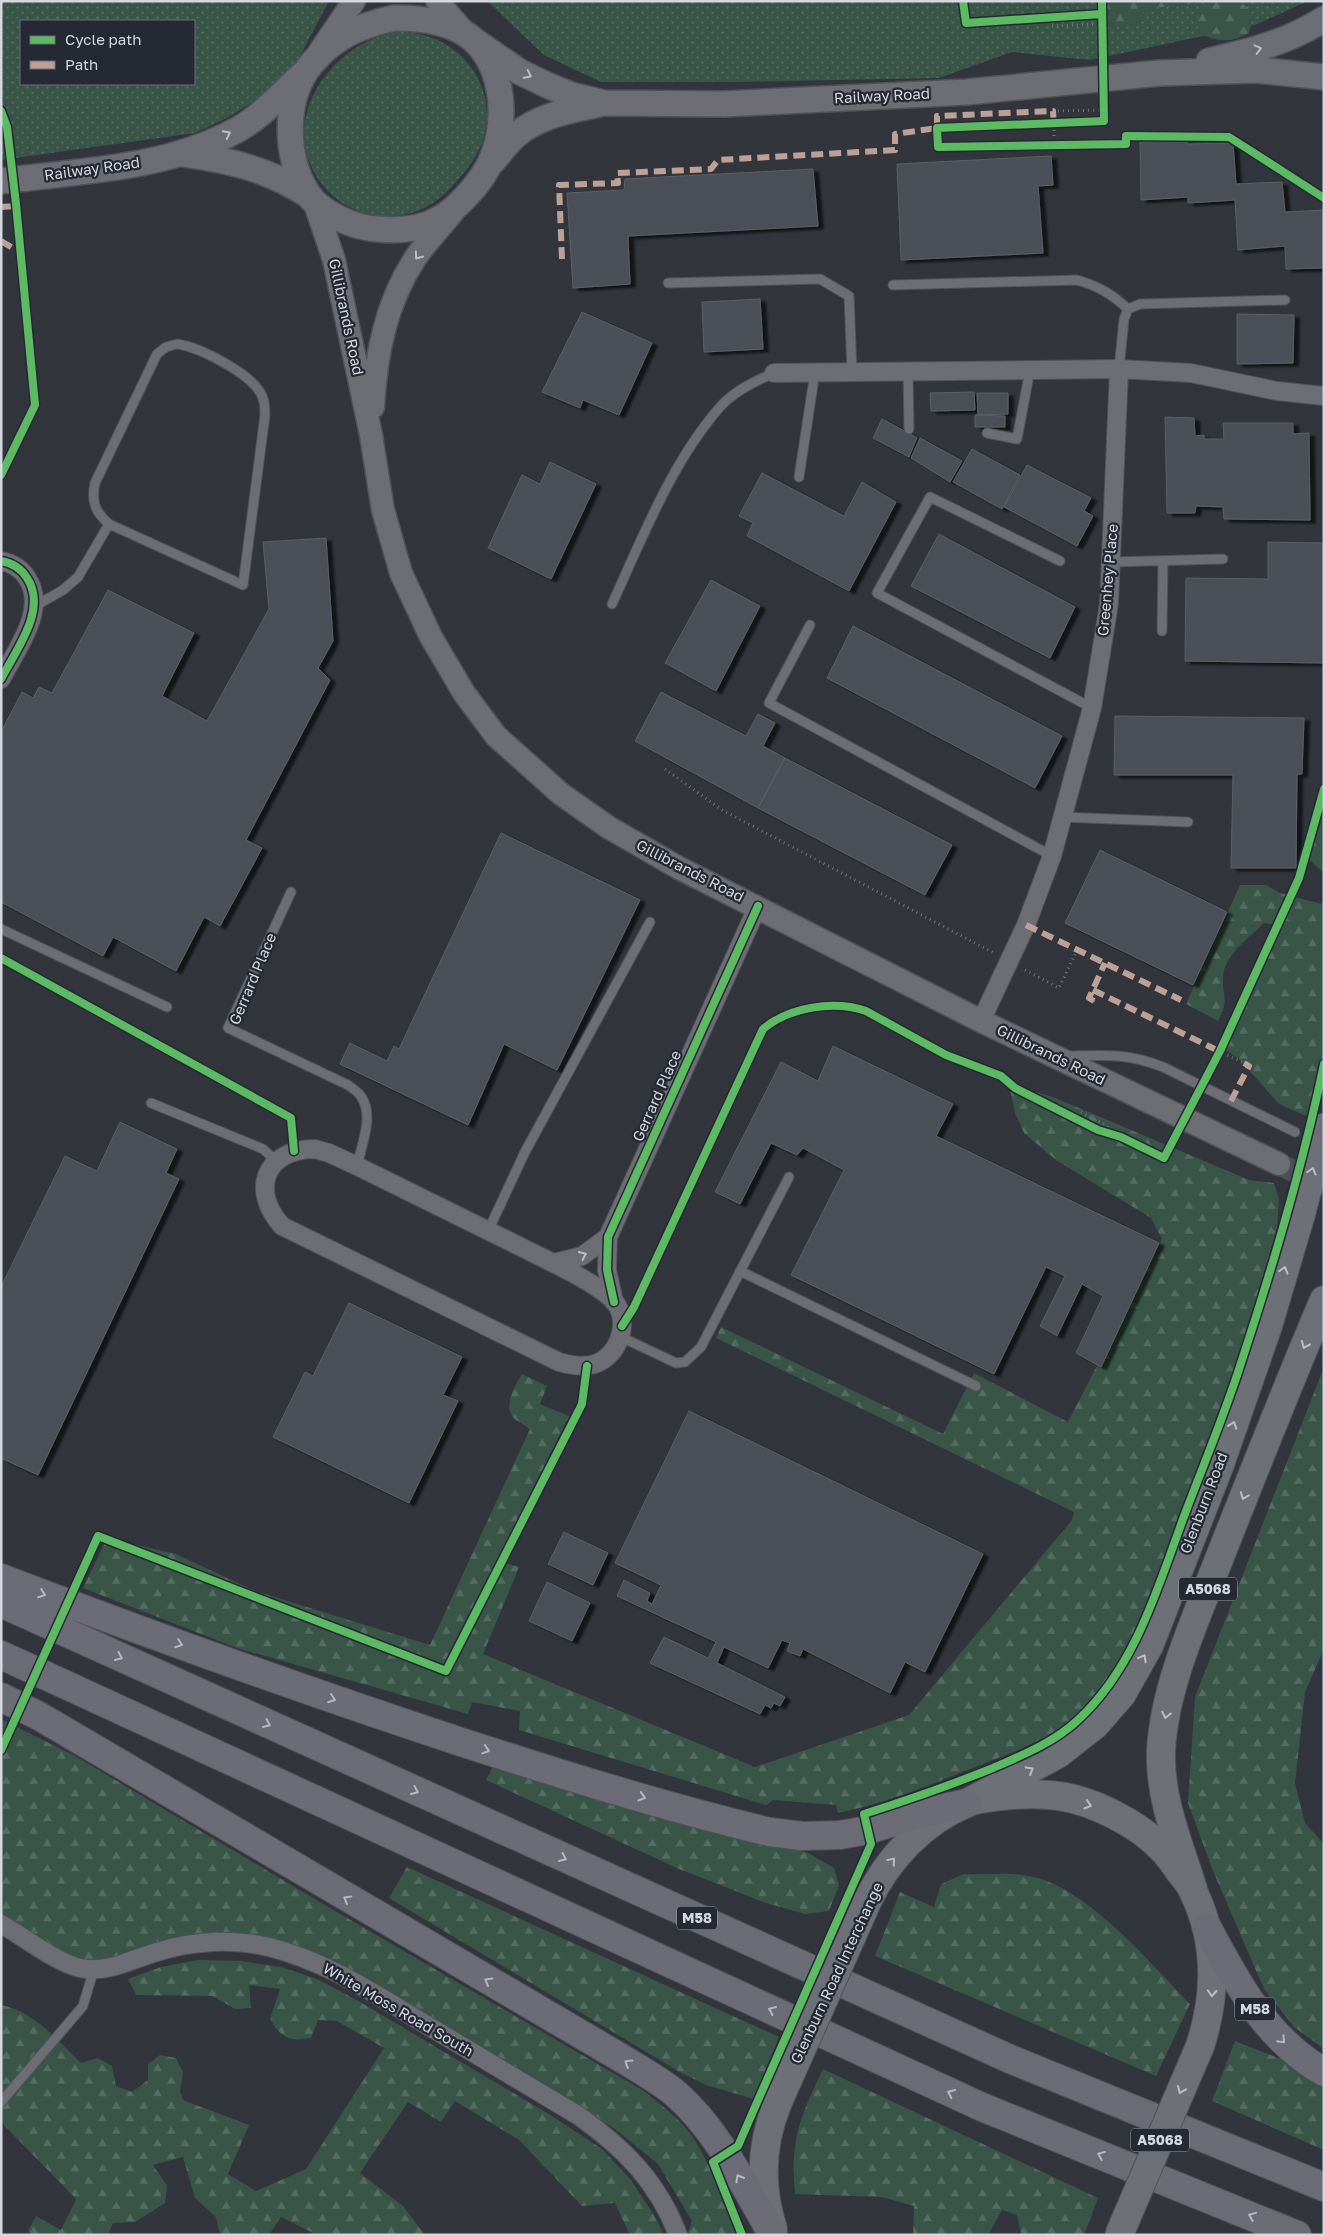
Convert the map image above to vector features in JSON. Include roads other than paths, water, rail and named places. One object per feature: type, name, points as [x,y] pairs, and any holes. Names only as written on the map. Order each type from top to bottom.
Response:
[{"type":"highway","points":[[1,1578],[84,1610],[366,1711],[555,1772],[770,1832],[802,1836],[840,1835],[868,1830],[922,1812],[969,1802]]},
{"type":"highway","name":"M58","points":[[1,1603],[1010,2059],[1324,2187]]},
{"type":"highway","points":[[1,1655],[982,2107],[1297,2235]]},
{"type":"highway","points":[[1,1697],[39,1716],[376,1916],[628,2062],[675,2094],[707,2127],[726,2154],[774,2235]]},
{"type":"highway","name":"M58","points":[[1207,1927],[1234,1979],[1258,2014],[1287,2045],[1324,2072]]},
{"type":"main road","name":"Railway Road","points":[[1,181],[122,166],[183,154],[218,139],[249,122],[330,45],[348,32],[371,23],[394,18],[416,18],[441,23],[470,37],[520,72],[571,95],[604,103],[724,104],[967,92],[1160,73],[1257,70],[1324,77]]},
{"type":"main road","name":"Railway Road","points":[[1160,73],[1264,48],[1293,37],[1324,19]]},
{"type":"main road","points":[[470,37],[484,53],[494,70],[501,106],[496,147],[488,167]]},
{"type":"main road","points":[[309,67],[296,93],[291,132],[292,153],[296,168],[311,198]]},
{"type":"main road","name":"Railway Road","points":[[183,154],[246,165],[272,175],[311,198],[336,217],[354,225],[375,229],[397,230],[419,227],[432,222],[459,204],[514,137],[530,125],[546,117],[604,103]]},
{"type":"main road","name":"Glenburn Road","points":[[969,1802],[1058,1754],[1096,1725],[1122,1694],[1149,1646],[1218,1467],[1268,1326],[1324,1127]]},
{"type":"main road","name":"A5068","points":[[1193,1889],[1166,1806],[1161,1750],[1166,1715],[1176,1673],[1277,1411],[1324,1300]]},
{"type":"main road","points":[[1192,1536],[1224,1548]]},
{"type":"main road","name":"Glenburn Road Interchange","points":[[774,2235],[764,2193],[766,2142],[770,2121],[867,1902],[880,1878],[898,1853],[931,1824],[969,1802],[1020,1794],[1059,1796],[1099,1808],[1135,1827],[1164,1850],[1193,1889],[1207,1927],[1213,1980],[1212,2000],[1200,2046],[1119,2235]]},
{"type":"street","points":[[309,67],[354,1]]},
{"type":"street","points":[[437,1],[470,37]]},
{"type":"street","name":"Gillibrands Road","points":[[311,198],[334,260],[371,435],[383,510],[402,573],[431,637],[464,693],[496,736],[561,794],[608,827],[679,868],[758,906],[981,1021],[1279,1164]]},
{"type":"street","name":"Gillibrands Road","points":[[371,435],[375,369],[382,336],[392,305],[405,276],[417,256],[459,204]]},
{"type":"street","points":[[774,373],[1119,368],[1191,373],[1277,391],[1324,396]]},
{"type":"street","name":"Greenhey Place","points":[[981,1021],[1026,925],[1052,856],[1092,708],[1109,604],[1119,368]]},
{"type":"street","points":[[1,561],[16,566],[24,573],[34,594],[35,606],[32,619],[1,679]]},
{"type":"street","name":"Gerrard Place","points":[[621,1337],[620,1314],[614,1302],[607,1270],[608,1237],[758,906]]},
{"type":"street","points":[[614,1302],[604,1293],[554,1263],[329,1153],[315,1150],[294,1151],[276,1161],[269,1172],[265,1184],[266,1195],[271,1211],[282,1226],[559,1362],[573,1366],[599,1363],[609,1356],[621,1337]]},
{"type":"street","name":"Gerrard Place","points":[[554,1263],[582,1256],[608,1237]]},
{"type":"street","name":"White Moss Road South","points":[[1,1924],[67,1964],[94,1969],[112,1967],[182,1946],[210,1942],[239,1942],[278,1950],[336,1971],[579,2116],[605,2134],[631,2158],[651,2183],[671,2216],[678,2235]]},
{"type":"lane","points":[[668,283],[820,279],[849,296],[852,372]]},
{"type":"lane","points":[[893,285],[1077,280],[1098,286],[1114,296],[1128,309]]},
{"type":"lane","points":[[1128,309],[1140,304],[1285,300]]},
{"type":"lane","points":[[1119,368],[1123,326],[1128,309]]},
{"type":"lane","points":[[171,345],[188,345],[205,352],[248,379],[257,387],[263,396],[265,415],[243,585],[109,524],[100,516],[95,507],[92,497],[95,483],[157,354],[171,345]]},
{"type":"lane","points":[[988,433],[1017,439],[1030,370]]},
{"type":"lane","points":[[908,371],[910,429]]},
{"type":"lane","points":[[799,477],[816,372]]},
{"type":"lane","points":[[612,604],[673,475],[720,406],[740,390],[774,373]]},
{"type":"lane","points":[[1060,562],[930,497],[877,593],[1092,708]]},
{"type":"lane","points":[[35,606],[63,590],[78,577],[109,524]]},
{"type":"lane","points":[[1111,562],[1223,559]]},
{"type":"lane","points":[[1162,631],[1163,561]]},
{"type":"lane","points":[[810,625],[769,703],[1052,856]]},
{"type":"lane","points":[[1061,817],[1188,822]]},
{"type":"lane","name":"Gerrard Place","points":[[291,892],[228,1028],[348,1085],[362,1096],[367,1107],[367,1118],[357,1166]]},
{"type":"lane","points":[[488,1231],[524,1152],[650,922]]},
{"type":"lane","points":[[1,929],[167,1007]]},
{"type":"lane","points":[[1054,1056],[1117,1054],[1142,1059],[1164,1067],[1295,1132]]},
{"type":"lane","points":[[151,1103],[263,1149],[276,1161]]},
{"type":"lane","points":[[621,1337],[676,1363],[685,1362],[701,1347],[789,1177]]},
{"type":"lane","points":[[740,1271],[976,1386]]},
{"type":"lane","points":[[1,2102],[83,2006],[94,1969]]},
{"type":"tunnel","points":[[1279,1164],[1324,1186]]}]
